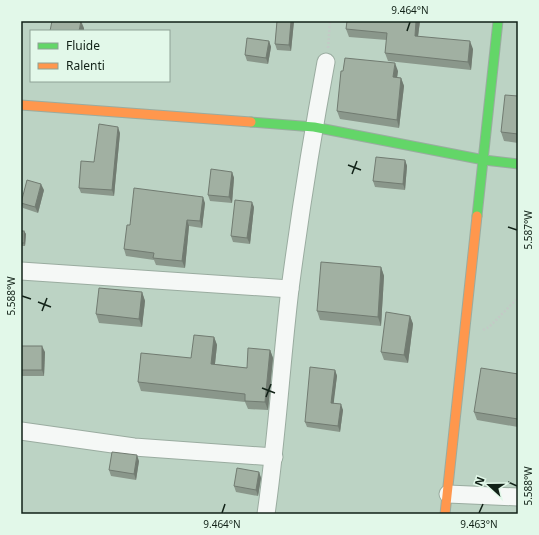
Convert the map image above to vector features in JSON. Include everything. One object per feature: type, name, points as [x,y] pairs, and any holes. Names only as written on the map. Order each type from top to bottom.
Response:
[{"type":"street","points":[[445,514],[498,21]]},
{"type":"street","points":[[266,514],[274,457],[290,289],[314,127],[326,62]]},
{"type":"street","points":[[21,105],[314,127],[484,160],[518,164]]},
{"type":"street","points":[[21,271],[290,289]]},
{"type":"street","points":[[21,431],[134,447],[274,457]]},
{"type":"street","points":[[448,494],[518,497]]},
{"type":"path","points":[[326,62],[330,21]]},
{"type":"path","points":[[464,339],[489,327],[518,298]]},
{"type":"building","points":[[52,21],[81,21],[79,30],[50,30]]},
{"type":"building","points":[[277,21],[291,21],[289,45],[275,44]]},
{"type":"building","points":[[347,21],[416,21],[415,36],[470,41],[468,62],[385,53],[387,33],[346,29]]},
{"type":"building","points":[[247,38],[269,41],[266,58],[245,55]]},
{"type":"building","points":[[345,58],[395,63],[393,77],[401,78],[397,120],[337,111],[341,71],[343,71]]},
{"type":"building","points":[[505,95],[518,96],[518,134],[501,132]]},
{"type":"building","points":[[99,124],[118,127],[112,190],[79,188],[81,161],[94,162]]},
{"type":"building","points":[[376,157],[405,160],[403,184],[373,181]]},
{"type":"building","points":[[211,169],[232,172],[229,197],[208,195]]},
{"type":"building","points":[[27,180],[41,184],[35,207],[21,203]]},
{"type":"building","points":[[134,188],[203,197],[200,221],[187,220],[182,261],[153,258],[154,253],[124,249],[127,225],[130,225]]},
{"type":"building","points":[[235,200],[252,202],[247,238],[231,236]]},
{"type":"building","points":[[21,231],[24,231],[24,243],[21,243]]},
{"type":"building","points":[[321,262],[381,267],[378,317],[317,311]]},
{"type":"building","points":[[99,288],[142,292],[139,319],[96,314]]},
{"type":"building","points":[[386,312],[410,316],[404,355],[381,352]]},
{"type":"building","points":[[194,335],[214,337],[211,364],[247,368],[248,348],[270,350],[265,402],[245,401],[245,394],[138,382],[141,353],[191,358]]},
{"type":"building","points":[[21,346],[42,346],[42,370],[21,370]]},
{"type":"building","points":[[310,367],[335,370],[331,403],[341,404],[338,426],[305,422]]},
{"type":"building","points":[[481,368],[518,374],[518,419],[474,412]]},
{"type":"building","points":[[112,452],[137,455],[134,474],[109,470]]},
{"type":"building","points":[[237,468],[259,472],[256,490],[234,486]]},
{"type":"traffic: fast","points":[[477,216],[498,21]]},
{"type":"traffic: fast","points":[[251,122],[314,127],[484,160],[518,164]]},
{"type":"traffic: slow","points":[[21,105],[251,122]]},
{"type":"traffic: slow","points":[[445,514],[477,216]]}]
